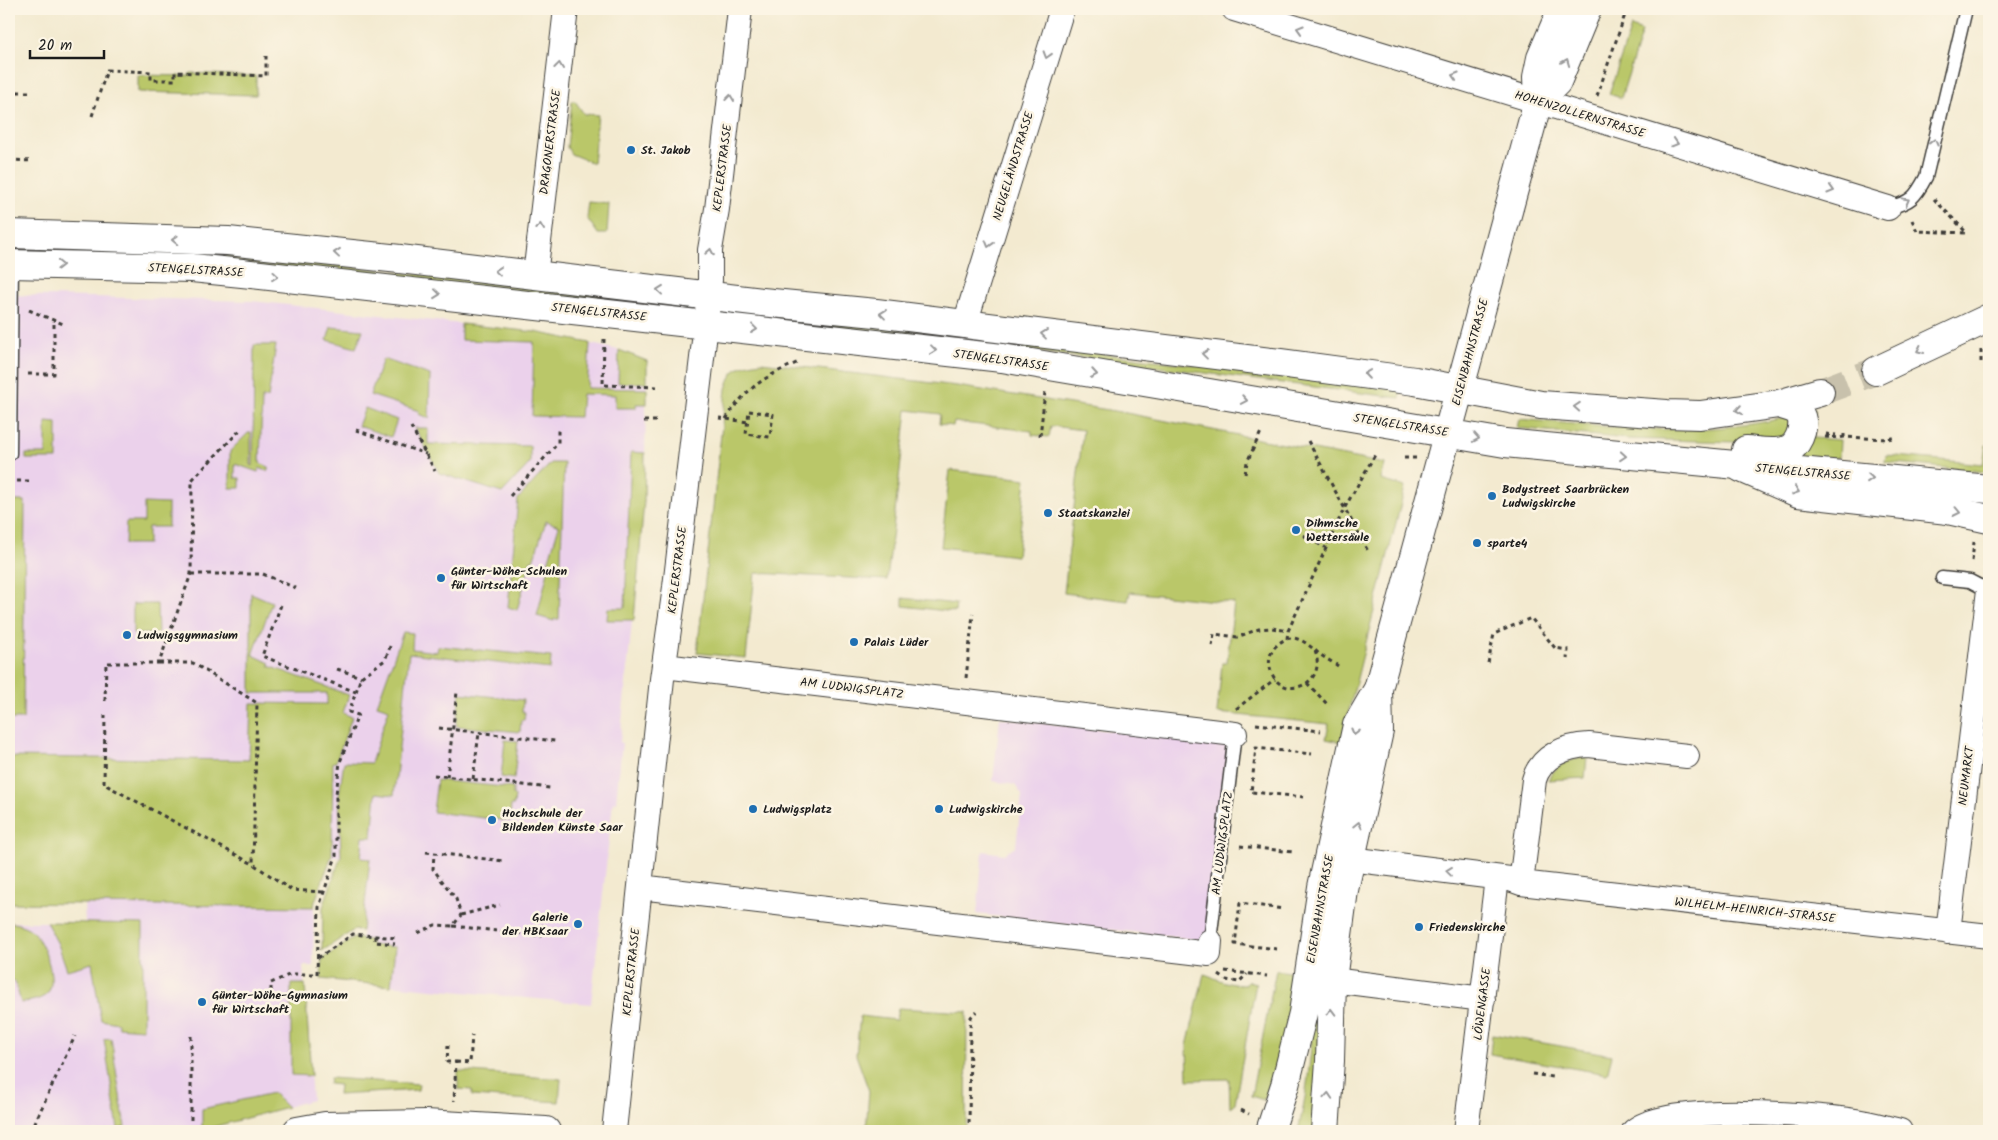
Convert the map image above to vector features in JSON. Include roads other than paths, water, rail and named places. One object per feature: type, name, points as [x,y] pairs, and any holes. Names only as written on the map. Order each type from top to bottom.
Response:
[{"type":"main road","name":"EISENBAHNSTRASSE","points":[[1326,1131],[1332,980],[1350,859],[1379,731],[1378,689],[1538,101],[1537,77],[1541,58],[1562,9]]},
{"type":"main road","name":"EISENBAHNSTRASSE","points":[[1538,101],[1557,82],[1587,9]]},
{"type":"main road","points":[[9,234],[228,241],[965,324],[1280,363],[1415,381],[1541,405],[1667,414],[1714,414],[1779,404],[1820,392]]},
{"type":"main road","name":"STENGELSTRASSE","points":[[10,264],[192,268],[242,272],[706,324],[1002,358],[1505,443],[1989,489]]},
{"type":"main road","points":[[1876,371],[1989,318]]},
{"type":"main road","points":[[1653,458],[1704,448],[1778,452],[1790,448],[1797,442],[1803,426],[1797,411],[1779,404]]},
{"type":"main road","points":[[1734,466],[1798,493],[1948,510],[1982,529]]},
{"type":"main road","name":"EISENBAHNSTRASSE","points":[[1270,1131],[1285,1085],[1303,1013],[1322,887],[1355,731],[1363,712],[1378,689]]},
{"type":"main road","points":[[1287,1131],[1298,1088],[1302,1051],[1303,1013]]},
{"type":"main road","points":[[297,1131],[325,1126],[426,1124],[546,1131]]},
{"type":"street","name":"KEPLERSTRASSE","points":[[614,1131],[664,666],[706,324],[710,250],[717,209],[740,9]]},
{"type":"street","name":"NEUGELÄNDSTRASSE","points":[[965,324],[1062,9]]},
{"type":"street","name":"HOHENZOLLERNSTRASSE","points":[[1234,9],[1888,208]]},
{"type":"street","name":"DRAGONERSTRASSE","points":[[534,276],[566,10]]},
{"type":"street","name":"NEUMARKT","points":[[1948,932],[1989,591]]},
{"type":"street","name":"AM LUDWIGSPLATZ","points":[[664,666],[1235,734]]},
{"type":"street","points":[[1510,880],[1537,770],[1558,751],[1574,746],[1589,745],[1687,756]]},
{"type":"street","name":"WILHELM-HEINRICH-STRASSE","points":[[1350,859],[1510,880],[1989,936]]},
{"type":"street","name":"LÖWENGASSE","points":[[1466,1131],[1483,1000],[1510,880]]},
{"type":"street","name":"AM LUDWIGSPLATZ","points":[[640,887],[1209,954],[1210,941]]},
{"type":"street","points":[[1332,980],[1483,1000]]},
{"type":"street","points":[[1634,1131],[1654,1120],[1683,1115],[1768,1113],[1856,1121],[1900,1131]]},
{"type":"lane","name":"HOHENZOLLERNSTRASSE","points":[[1888,208],[1905,204],[1925,192],[1926,176],[1966,9]]},
{"type":"lane","points":[[10,264],[10,454]]},
{"type":"lane","points":[[1942,578],[1970,582],[1989,591]]},
{"type":"lane","name":"AM LUDWIGSPLATZ","points":[[1210,941],[1235,734]]},
{"type":"tunnel","points":[[1820,392],[1876,371]]},
{"type":"place","name":"St. Jakob","points":[[631,150]]},
{"type":"place","name":"Bodystreet Saarbrücken Ludwigskirche","points":[[1492,496]]},
{"type":"place","name":"Staatskanzlei","points":[[1048,513]]},
{"type":"place","name":"Dihmsche Wettersäule","points":[[1296,530]]},
{"type":"place","name":"sparte4","points":[[1477,543]]},
{"type":"place","name":"Günter-Wöhe-Schulen für Wirtschaft","points":[[441,578]]},
{"type":"place","name":"Ludwigsgymnasium","points":[[127,635]]},
{"type":"place","name":"Palais Lüder","points":[[854,642]]},
{"type":"place","name":"Ludwigsplatz","points":[[753,809]]},
{"type":"place","name":"Ludwigskirche","points":[[939,809]]},
{"type":"place","name":"Hochschule der Bildenden Künste Saar","points":[[492,820]]},
{"type":"place","name":"Galerie der HBKsaar","points":[[578,924]]},
{"type":"place","name":"Friedenskirche","points":[[1419,927]]},
{"type":"place","name":"Günter-Wöhe-Gymnasium für Wirtschaft","points":[[202,1002]]}]
